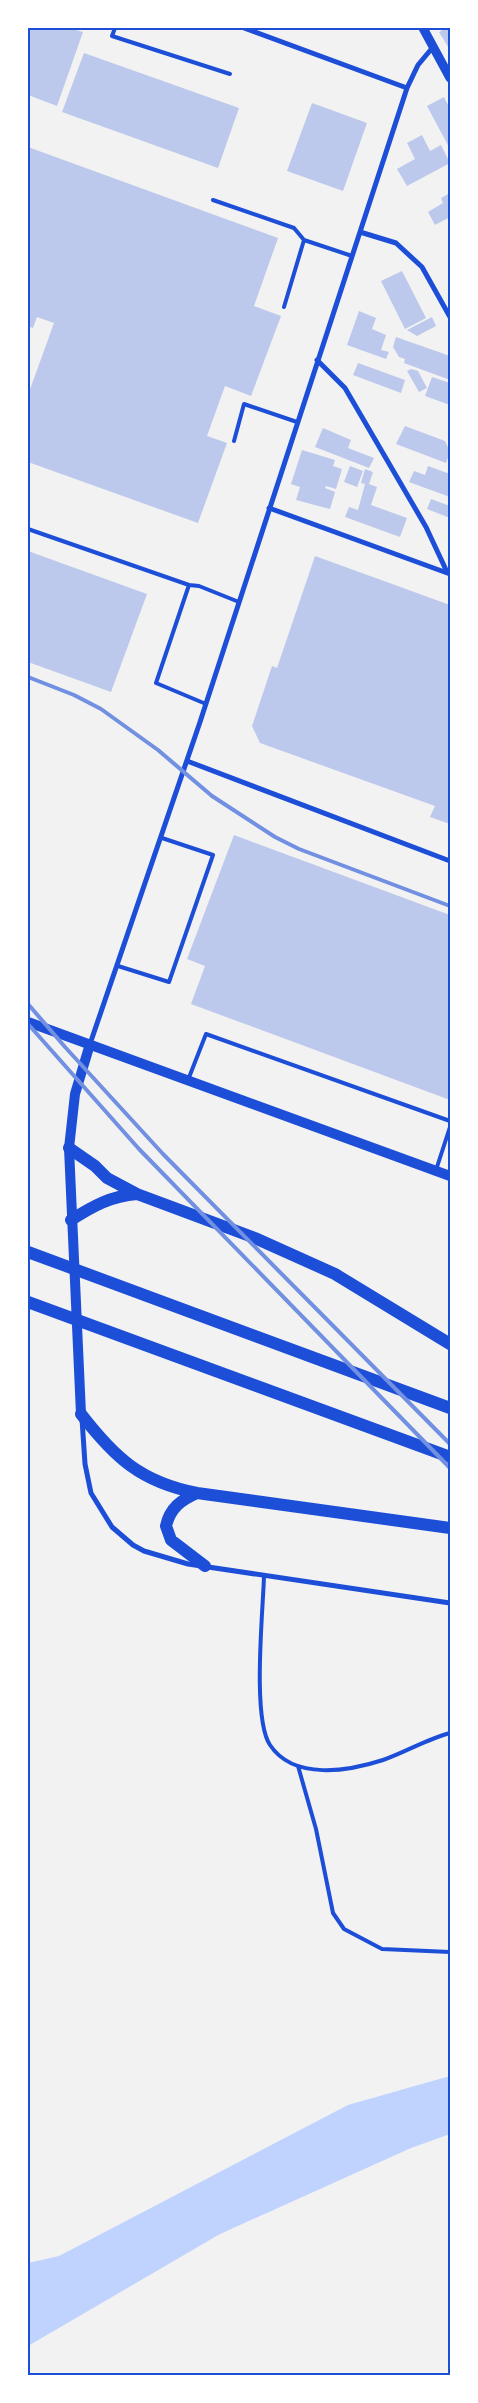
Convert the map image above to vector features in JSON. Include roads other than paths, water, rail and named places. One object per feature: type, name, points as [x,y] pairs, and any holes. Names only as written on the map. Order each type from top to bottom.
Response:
[{"type":"main road","points":[[28,1022],[450,1176]]},
{"type":"main road","points":[[90,1044],[75,1094],[69,1148],[71,1220],[82,1414],[105,1445],[141,1473],[167,1486],[197,1493],[450,1528]]},
{"type":"main road","points":[[69,1148],[95,1166],[107,1178],[138,1194],[182,1208],[297,1255],[349,1282],[450,1344]]},
{"type":"main road","points":[[71,1220],[104,1200],[138,1194]]},
{"type":"main road","points":[[28,1252],[450,1408]]},
{"type":"main road","points":[[28,1302],[450,1457]]},
{"type":"main road","points":[[197,1493],[174,1507],[166,1526],[171,1540],[205,1566]]},
{"type":"street","points":[[244,28],[407,88]]},
{"type":"street","points":[[424,28],[432,47],[450,78]]},
{"type":"street","points":[[90,1044],[162,838],[407,88],[418,65],[432,47]]},
{"type":"street","points":[[360,232],[396,243],[416,261],[422,267],[450,317]]},
{"type":"street","points":[[317,360],[345,388],[426,527],[449,573]]},
{"type":"street","points":[[270,508],[449,573]]},
{"type":"street","points":[[187,761],[450,861]]},
{"type":"street","points":[[82,1414],[85,1464],[91,1493],[112,1527],[144,1551],[168,1559],[205,1566],[450,1603]]},
{"type":"lane","points":[[115,28],[112,36],[230,74]]},
{"type":"lane","points":[[213,200],[294,228],[304,240],[352,256]]},
{"type":"lane","points":[[284,307],[304,240]]},
{"type":"lane","points":[[234,441],[244,404],[297,422]]},
{"type":"lane","points":[[28,529],[189,586],[199,586],[239,602]]},
{"type":"lane","points":[[189,586],[156,684],[206,704]]},
{"type":"lane","points":[[118,966],[169,982],[213,855],[162,838]]},
{"type":"lane","points":[[188,1080],[206,1034],[450,1121]]},
{"type":"lane","points":[[436,1170],[450,1126]]},
{"type":"lane","points":[[264,1576],[260,1704],[269,1744],[287,1761],[298,1766],[324,1770],[349,1767],[383,1760],[450,1733]]},
{"type":"lane","points":[[298,1766],[316,1828],[333,1913],[344,1929],[382,1949],[450,1952]]},
{"type":"water","points":[[450,2076],[450,2134],[411,2148],[220,2234],[28,2346],[28,2263],[59,2256],[348,2105]]},
{"type":"railway","points":[[28,677],[74,695],[101,709],[158,750],[212,796],[275,837],[299,849],[450,906]]},
{"type":"railway","points":[[28,1004],[163,1154],[450,1444]]},
{"type":"railway","points":[[28,1024],[139,1149],[450,1468]]}]
